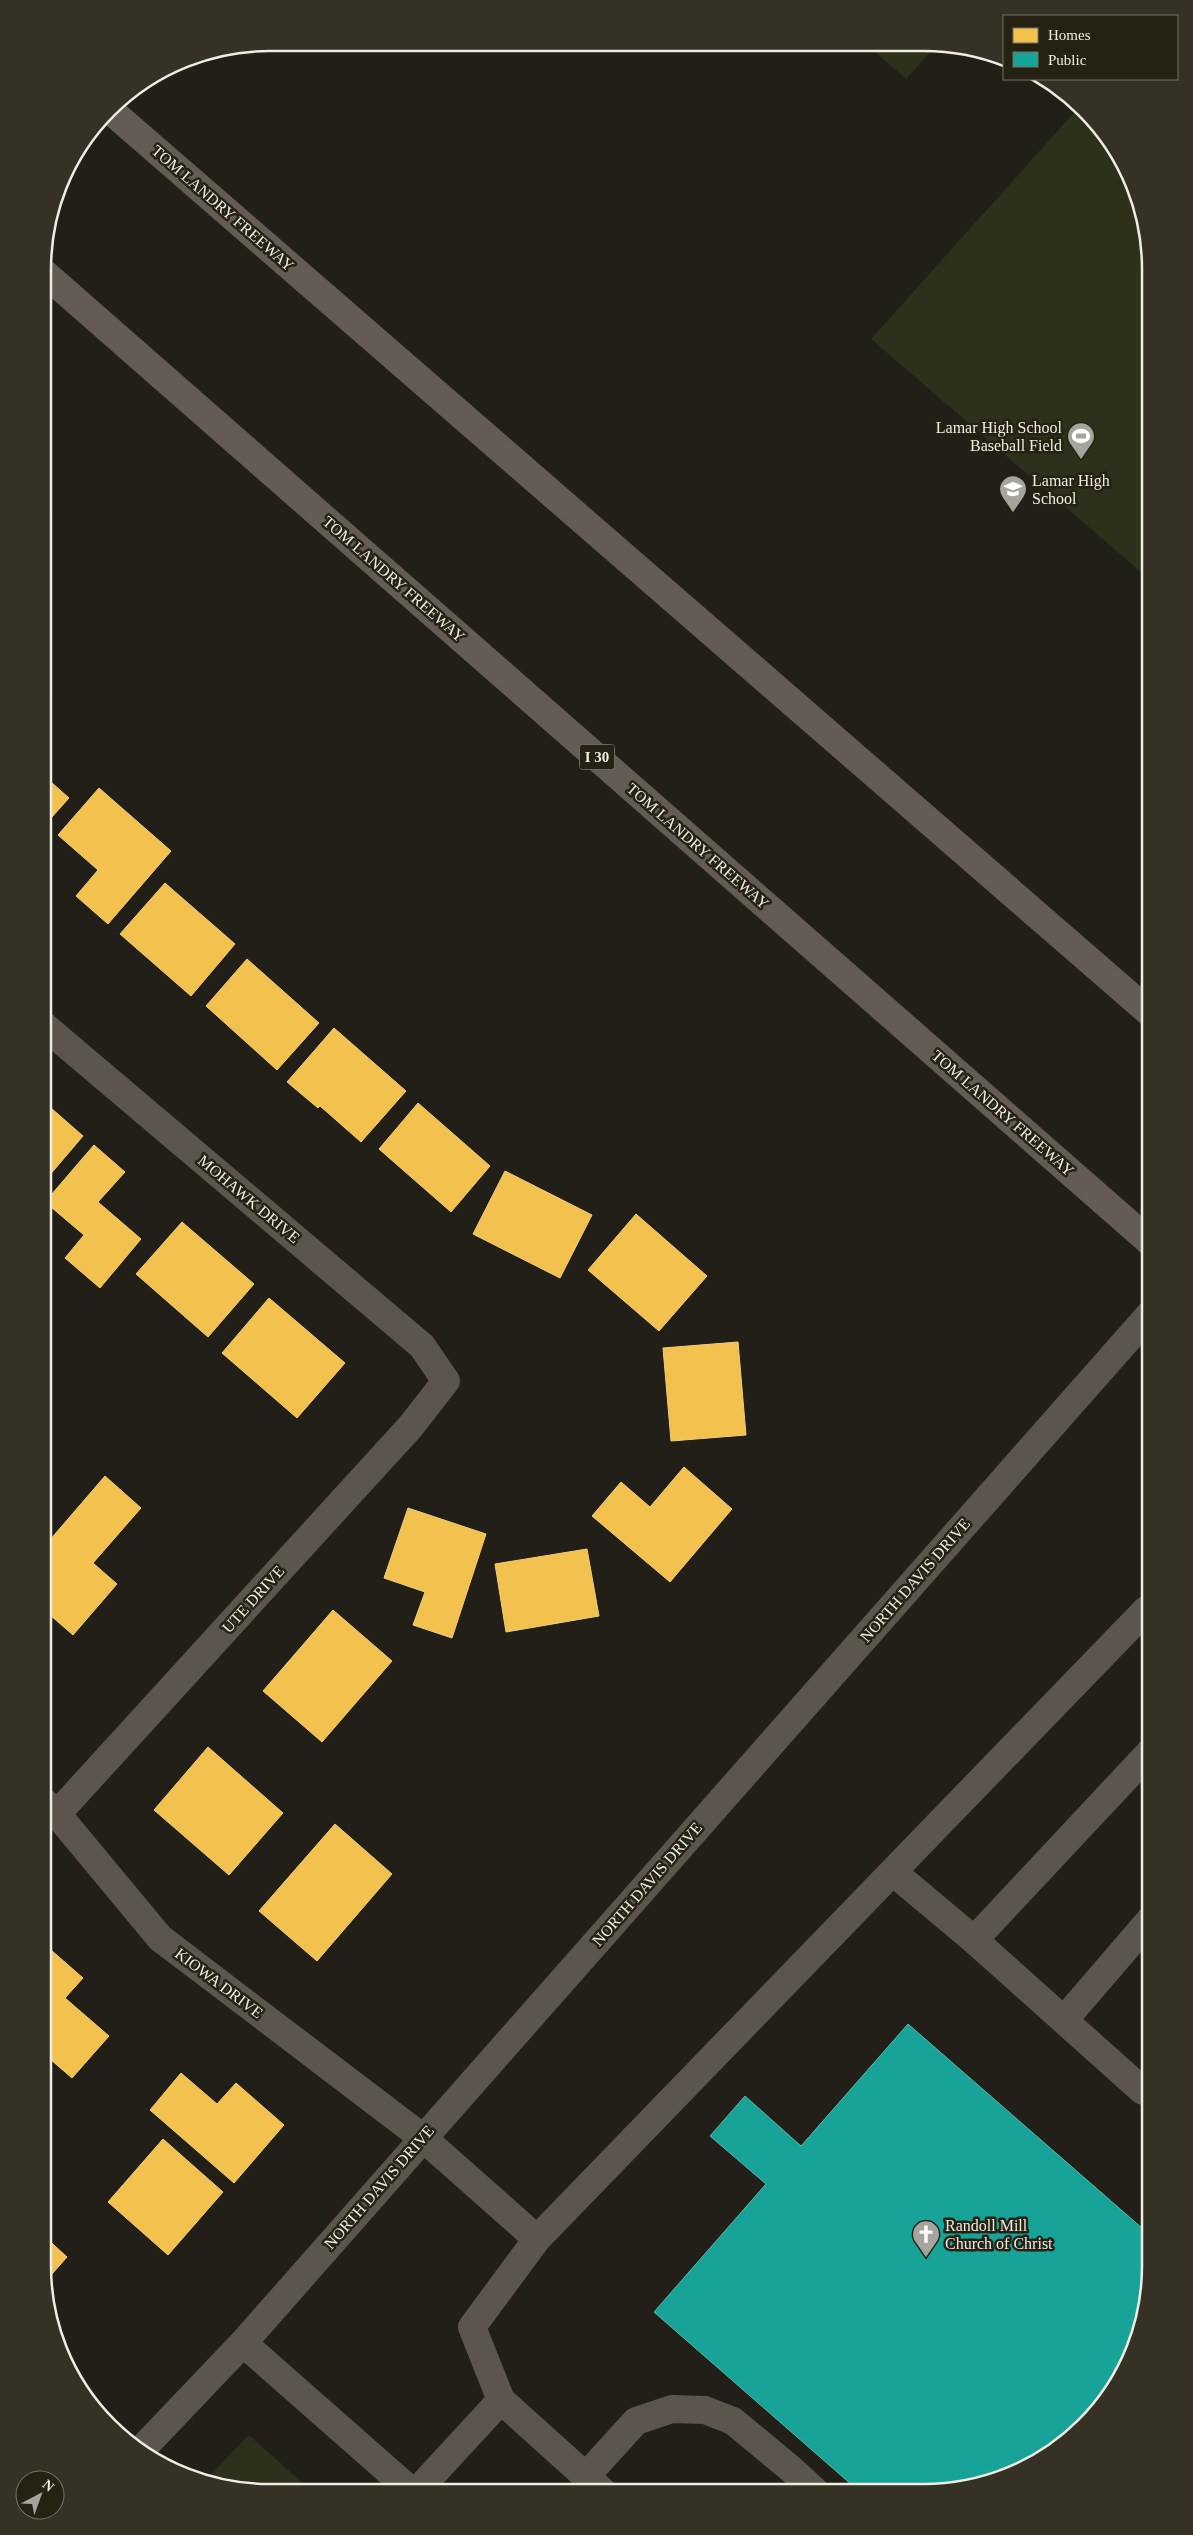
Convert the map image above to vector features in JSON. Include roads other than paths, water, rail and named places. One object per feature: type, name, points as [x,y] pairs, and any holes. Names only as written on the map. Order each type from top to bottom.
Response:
[{"type":"highway","name":"TOM LANDRY FREEWAY","points":[[115,115],[1142,1006]]},
{"type":"highway","name":"TOM LANDRY FREEWAY","points":[[51,279],[1142,1235]]},
{"type":"street","name":"MOHAWK DRIVE","points":[[51,1032],[422,1346],[446,1381]]},
{"type":"street","name":"NORTH DAVIS DRIVE","points":[[146,2445],[243,2343],[1142,1323]]},
{"type":"street","name":"UTE DRIVE","points":[[51,1807],[411,1426],[446,1381]]},
{"type":"street","points":[[808,2484],[733,2421],[705,2410],[672,2409],[636,2422],[594,2483],[501,2400],[472,2327],[537,2240],[1142,1614]]},
{"type":"street","points":[[974,1940],[1142,1761]]},
{"type":"street","name":"KIOWA DRIVE","points":[[51,1809],[160,1938],[423,2138],[537,2240]]},
{"type":"street","points":[[893,1872],[1142,2086]]},
{"type":"street","points":[[1064,2020],[1142,1929]]},
{"type":"street","points":[[243,2343],[403,2484]]},
{"type":"street","points":[[424,2484],[501,2400]]},
{"type":"place","name":"Lamar High School Baseball Field","points":[[1081,460]]},
{"type":"place","name":"Lamar High School","points":[[1013,513]]},
{"type":"place","name":"Randoll Mill Church of Christ","points":[[926,2258]]}]
